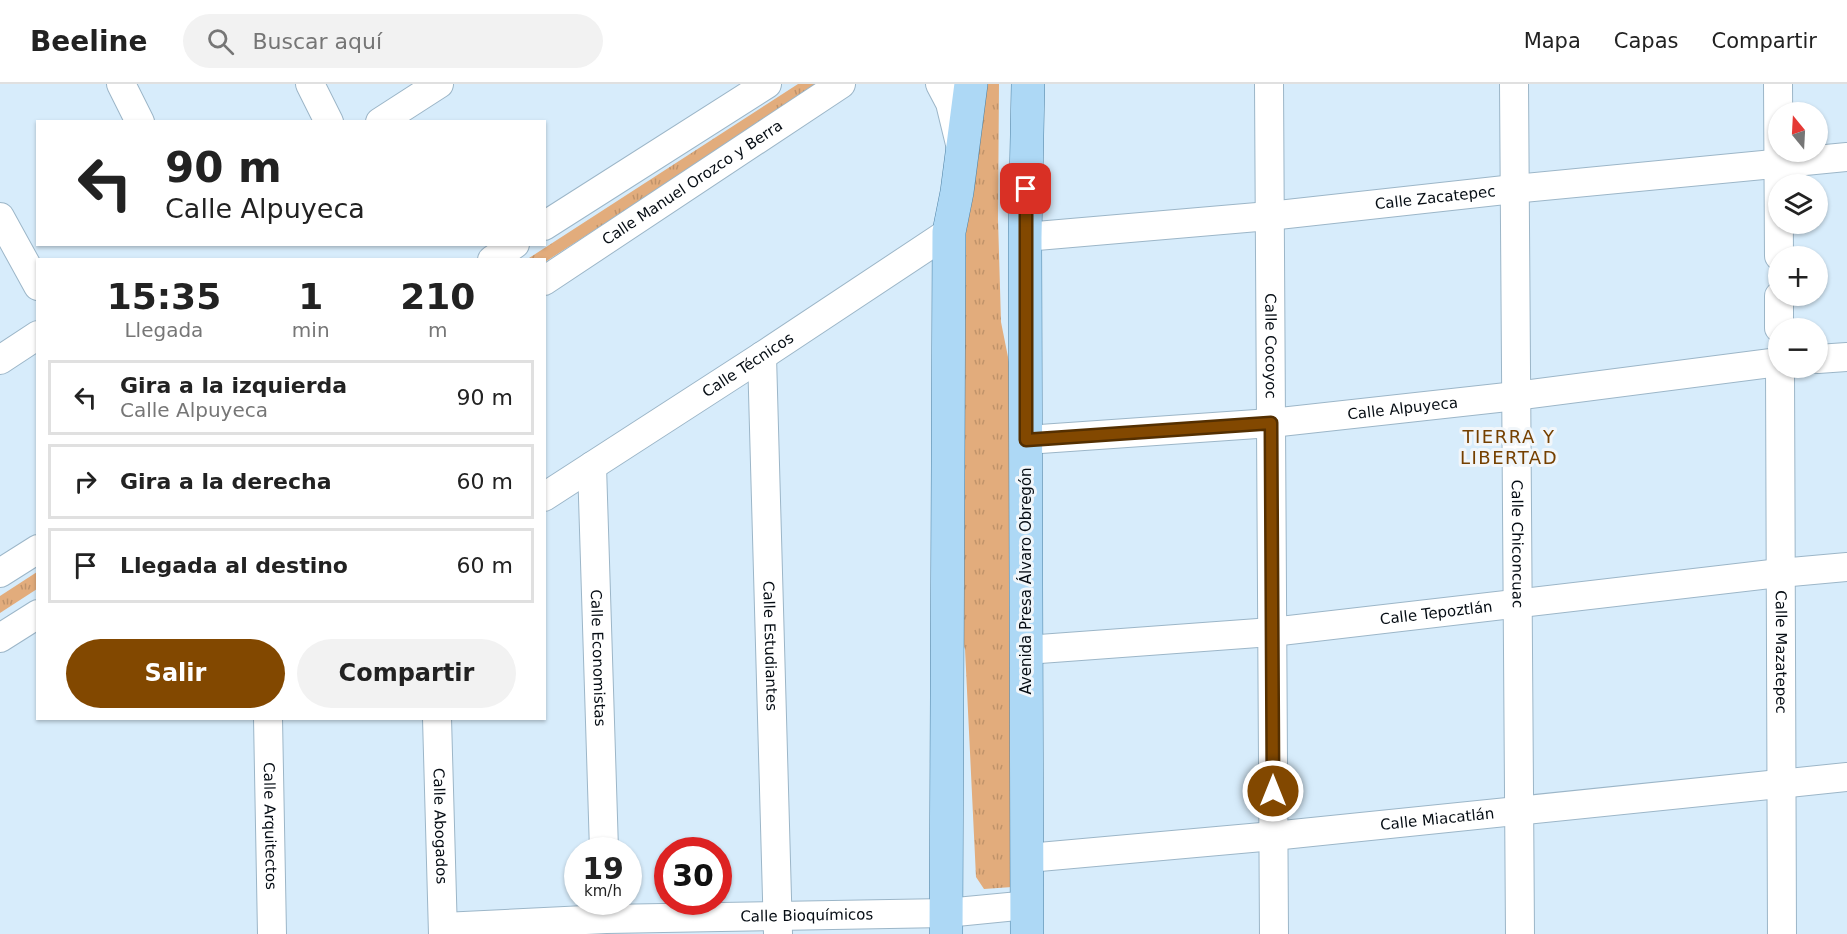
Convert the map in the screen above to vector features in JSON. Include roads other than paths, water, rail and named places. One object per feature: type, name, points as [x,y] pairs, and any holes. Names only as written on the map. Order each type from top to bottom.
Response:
[{"type":"main road","points":[[946,923],[949,232],[971,84]]},
{"type":"main road","name":"Avenida Presa Álvaro Obregón","points":[[1027,87],[1025,237],[1028,919]]},
{"type":"street","points":[[121,84],[139,120]]},
{"type":"street","points":[[310,84],[328,120]]},
{"type":"street","points":[[383,120],[439,84]]},
{"type":"street","points":[[546,225],[767,84]]},
{"type":"street","name":"Calle Manuel Orozco y Berra","points":[[546,280],[840,84]]},
{"type":"street","points":[[940,84],[950,102],[962,150]]},
{"type":"street","name":"Calle Cocoyoc","points":[[1269,84],[1274,934]]},
{"type":"street","name":"Calle Chiconcuac","points":[[1514,84],[1520,934]]},
{"type":"street","points":[[1778,84],[1779,246]]},
{"type":"street","name":"Calle Zacatepec","points":[[1025,237],[1269,216],[1514,189],[1847,157]]},
{"type":"street","points":[[0,217],[9,254],[36,284]]},
{"type":"street","name":"Calle Técnicos","points":[[546,496],[949,232]]},
{"type":"street","points":[[495,258],[512,246]]},
{"type":"street","points":[[0,360],[36,337]]},
{"type":"street","name":"Calle Estudiantes","points":[[762,356],[777,925]]},
{"type":"street","points":[[1828,358],[1847,357]]},
{"type":"street","name":"Calle Alpuyeca","points":[[1026,440],[1271,423],[1516,396],[1768,363]]},
{"type":"street","name":"Calle Mazatepec","points":[[1780,378],[1782,934]]},
{"type":"street","name":"Calle Economistas","points":[[592,466],[604,837]]},
{"type":"street","points":[[0,573],[36,550]]},
{"type":"street","name":"Calle Tepoztlán","points":[[1026,650],[1272,632],[1847,567]]},
{"type":"street","points":[[0,638],[36,615]]},
{"type":"street","name":"Calle Arquitectos","points":[[268,720],[272,934]]},
{"type":"street","name":"Calle Abogados","points":[[437,720],[443,930]]},
{"type":"street","name":"Calle Miacatlán","points":[[1028,858],[1273,836],[1847,777]]},
{"type":"street","name":"Calle Bioquímicos","points":[[443,930],[606,918],[777,925],[946,923],[1028,919]]},
{"type":"district","name":"TIERRA Y LIBERTAD","points":[[1509,448]]}]
